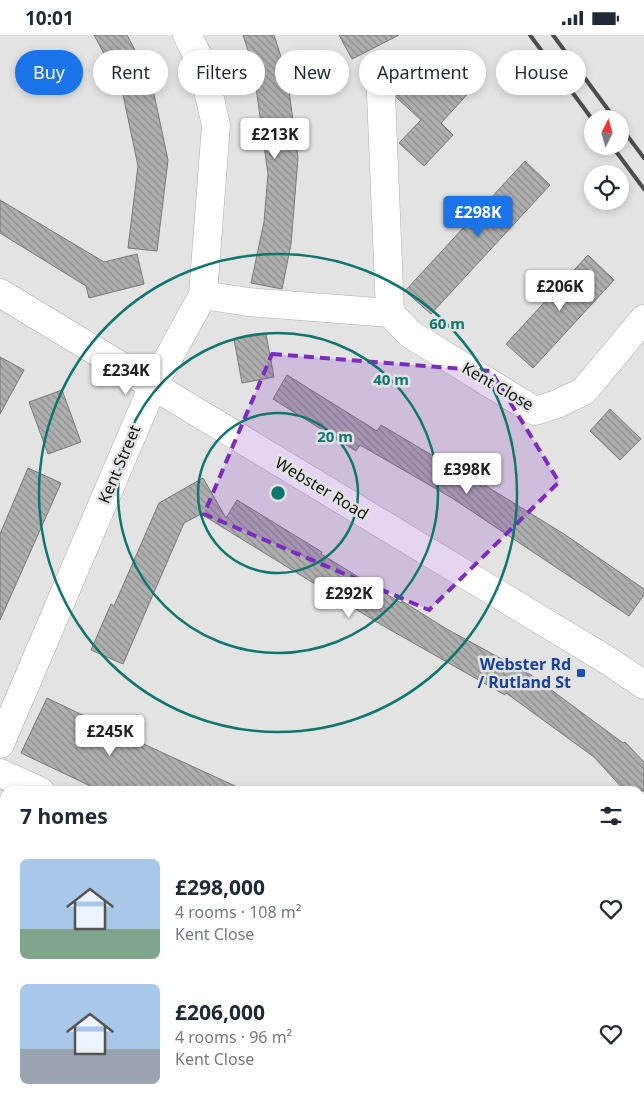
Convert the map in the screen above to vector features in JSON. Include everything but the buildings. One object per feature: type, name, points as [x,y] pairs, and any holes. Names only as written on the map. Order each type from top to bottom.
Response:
[{"type":"street","name":"Kent Street","points":[[0,744],[153,386],[203,295],[216,125],[202,64],[187,35]]},
{"type":"street","points":[[203,295],[248,302],[390,313],[381,95]]},
{"type":"street","name":"Webster Road","points":[[0,293],[599,655],[644,685]]},
{"type":"street","name":"Kent Close","points":[[390,313],[410,334],[535,411],[558,404],[584,391],[644,319]]},
{"type":"street","points":[[0,773],[29,786]]},
{"type":"highlighted area","points":[[272,354],[491,371],[559,482],[429,610],[204,514]]},
{"type":"railway","points":[[530,35],[585,110]]},
{"type":"railway","points":[[553,35],[608,110]]},
{"type":"railway","points":[[629,138],[644,158]]},
{"type":"railway","points":[[619,155],[644,189]]},
{"type":"place","name":"Webster Rd / Rutland St","points":[[581,673]]}]
